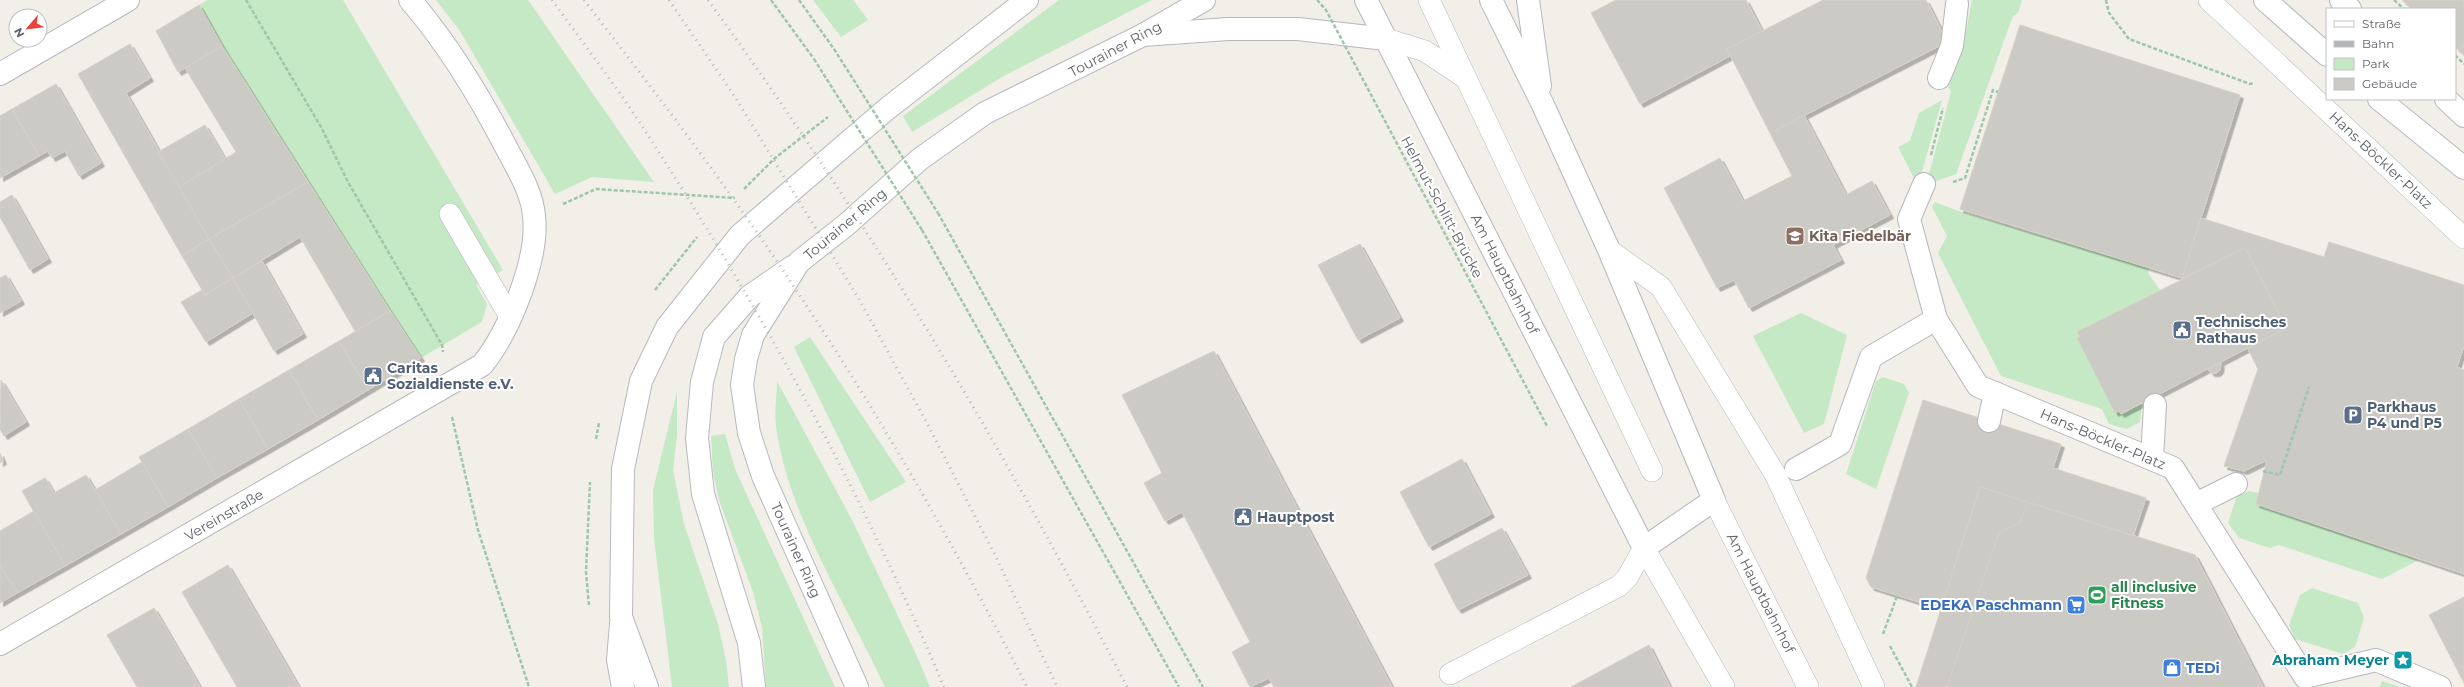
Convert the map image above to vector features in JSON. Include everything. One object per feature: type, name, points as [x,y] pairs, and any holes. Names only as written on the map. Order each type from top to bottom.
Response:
[{"type":"street","points":[[0,74],[128,0]]},
{"type":"street","name":"Vereinstraße","points":[[0,644],[482,365],[501,338],[520,295],[531,254],[534,216],[526,185],[488,113],[442,39],[410,0]]},
{"type":"street","points":[[623,687],[618,660],[621,617],[623,469],[641,381],[667,327],[740,235],[888,108],[1027,0]]},
{"type":"street","name":"Tourainer Ring","points":[[857,687],[762,476],[749,433],[742,385],[746,358],[753,335],[799,262],[846,225],[920,159],[985,113],[1143,35],[1204,0]]},
{"type":"street","name":"Am Hauptbahnhof","points":[[1366,0],[1644,548]]},
{"type":"street","name":"Am Hauptbahnhof","points":[[1491,0],[1543,105],[1609,250],[1714,500]]},
{"type":"street","points":[[1528,0],[1543,105]]},
{"type":"street","points":[[2266,0],[2326,55]]},
{"type":"street","points":[[2341,0],[2349,8]]},
{"type":"street","points":[[1939,78],[1952,46],[1957,4]]},
{"type":"street","points":[[1143,35],[1228,29],[1298,29],[1386,39]]},
{"type":"street","points":[[2380,100],[2464,168]]},
{"type":"street","points":[[2447,100],[2464,116]]},
{"type":"street","name":"Hans-Böckler-Platz","points":[[1924,184],[1909,219],[1936,319],[1978,386],[2172,468],[2196,504],[2304,682],[2376,660],[2440,687]]},
{"type":"street","points":[[754,687],[749,643],[703,494],[697,438],[702,382],[714,337],[750,296],[799,262]]},
{"type":"street","points":[[1796,469],[1840,444],[1871,357],[1936,319]]},
{"type":"street","points":[[1989,421],[1995,393]]},
{"type":"street","points":[[2152,459],[2155,405]]},
{"type":"street","points":[[2196,504],[2236,484]]},
{"type":"street","points":[[1644,548],[1714,500]]},
{"type":"street","points":[[621,617],[647,687]]},
{"type":"lane","points":[[1429,0],[1464,77],[1652,471]]},
{"type":"lane","name":"Hans-Böckler-Platz","points":[[2209,0],[2288,72],[2464,238]]},
{"type":"lane","points":[[1386,39],[1425,51],[1464,77]]},
{"type":"lane","points":[[450,214],[510,317]]},
{"type":"lane","points":[[1609,250],[1660,287],[1763,454],[1775,474],[1874,687]]},
{"type":"lane","name":"Am Hauptbahnhof","points":[[1714,500],[1808,687]]},
{"type":"lane","points":[[1450,674],[1619,586],[1627,578],[1644,548]]},
{"type":"lane","name":"Am Hauptbahnhof","points":[[1644,548],[1724,687]]},
{"type":"path","points":[[246,0],[321,127],[348,182],[442,345]]},
{"type":"path","points":[[772,0],[814,59],[922,230],[1179,687]]},
{"type":"path","points":[[799,0],[834,49],[938,213],[1203,687]]},
{"type":"path","name":"Helmut-Schlitt-Brücke","points":[[1317,0],[1326,10],[1547,426]]},
{"type":"path","points":[[2106,0],[2109,13],[2129,39],[2250,84],[2288,72]]},
{"type":"path","points":[[2394,0],[2403,8]]},
{"type":"path","points":[[2456,57],[2464,64]]},
{"type":"path","points":[[1966,178],[1993,90],[1998,92]]},
{"type":"path","points":[[1930,158],[1946,100]]},
{"type":"path","points":[[534,216],[596,189],[734,198]]},
{"type":"path","points":[[447,385],[453,427],[478,530],[529,687]]},
{"type":"path","points":[[2236,484],[2264,470],[2280,475],[2309,387]]},
{"type":"path","points":[[1883,634],[1897,596]]},
{"type":"green space","points":[[208,0],[343,0],[503,270],[476,285],[487,304],[482,322],[421,358],[222,46],[199,5]]},
{"type":"green space","points":[[436,0],[528,0],[654,182],[592,177],[555,194],[460,31]]},
{"type":"green space","points":[[813,0],[853,0],[868,20],[841,37]]},
{"type":"green space","points":[[1059,0],[1152,0],[1002,77],[912,132],[903,116]]},
{"type":"green space","points":[[1972,0],[2022,0],[2018,13],[2013,16],[1956,174],[1931,183],[1927,182],[1951,92],[1946,80],[1967,27]]},
{"type":"green space","points":[[1942,100],[1920,179],[1914,178],[1898,147],[1910,141],[1919,113]]},
{"type":"green space","points":[[1935,202],[1958,211],[2149,268],[2148,273],[2160,290],[2078,332],[2080,337],[2077,338],[2115,413],[2119,411],[2121,414],[2142,404],[2140,422],[2127,429],[2109,424],[2102,409],[2001,376],[1938,253],[1947,236],[1932,207]]},
{"type":"green space","points":[[1801,313],[1847,335],[1824,424],[1804,433],[1753,336]]},
{"type":"green space","points":[[810,337],[906,482],[870,502],[794,347]]},
{"type":"green space","points":[[1883,377],[1904,384],[1909,393],[1876,489],[1846,474],[1876,381]]},
{"type":"green space","points":[[777,381],[851,518],[916,654],[930,687],[885,687],[821,560],[793,493],[783,460],[775,421]]},
{"type":"green space","points":[[677,392],[677,435],[673,470],[684,524],[718,624],[726,660],[729,687],[672,687],[654,538],[653,490]]},
{"type":"green space","points":[[725,434],[735,469],[835,687],[766,687],[762,627],[753,592],[719,500],[713,472],[711,436]]},
{"type":"green space","points":[[2249,491],[2258,493],[2256,504],[2419,560],[2382,579],[2279,545],[2270,548],[2239,538],[2228,523],[2237,496]]},
{"type":"green space","points":[[2312,588],[2358,603],[2364,618],[2355,647],[2343,654],[2295,639],[2289,625],[2300,595]]},
{"type":"green space","points":[[2382,681],[2400,687],[2380,687]]},
{"type":"building","points":[[1616,0],[1746,0],[1762,31],[1727,49],[1730,56],[1640,104],[1591,13]]},
{"type":"building","points":[[1823,0],[1926,0],[1947,42],[1770,133],[1727,49]]},
{"type":"building","points":[[2402,0],[2464,0],[2464,44],[2459,50],[2456,48],[2456,8],[2411,8]]},
{"type":"building","points":[[199,5],[222,46],[178,72],[156,31]]},
{"type":"building","points":[[2020,25],[2240,95],[2182,278],[1960,209]]},
{"type":"building","points":[[130,44],[150,78],[126,93],[209,239],[182,256],[78,74]]},
{"type":"building","points":[[2464,44],[2464,55],[2459,50]]},
{"type":"building","points":[[222,46],[308,182],[209,239],[179,187],[236,152],[185,68]]},
{"type":"building","points":[[56,84],[101,163],[79,176],[65,151],[52,158],[48,151],[39,156],[12,109]]},
{"type":"building","points":[[12,109],[39,156],[0,178],[0,116]]},
{"type":"building","points":[[1804,115],[1846,195],[1872,181],[1890,215],[1833,245],[1841,260],[1749,308],[1734,280],[1717,288],[1664,188],[1720,158],[1743,201],[1792,176],[1770,133]]},
{"type":"building","points":[[205,125],[225,159],[179,187],[158,152]]},
{"type":"building","points":[[308,182],[390,311],[355,331],[300,237],[233,278],[209,239]]},
{"type":"building","points":[[12,195],[48,259],[30,270],[0,217],[0,202]]},
{"type":"building","name":"Parkhaus P4 und P5","points":[[2201,218],[2324,257],[2329,242],[2464,285],[2464,346],[2457,367],[2464,370],[2464,574],[2256,504],[2267,460],[2244,471],[2224,466],[2258,369],[2248,349],[2286,328],[2245,248],[2182,278]]},
{"type":"building","points":[[209,239],[233,278],[205,295],[182,256]]},
{"type":"building","points":[[1360,244],[1400,318],[1358,340],[1318,265]]},
{"type":"building","name":"Technisches Rathaus","points":[[2245,248],[2286,328],[2121,414],[2119,411],[2115,413],[2077,338],[2080,337],[2077,332]]},
{"type":"building","points":[[262,261],[303,334],[274,351],[233,278]]},
{"type":"building","points":[[6,275],[21,301],[0,313],[0,278]]},
{"type":"building","points":[[233,278],[253,313],[206,342],[181,302],[202,290],[205,295]]},
{"type":"building","points":[[390,311],[421,358],[368,390],[339,341]]},
{"type":"building","points":[[339,341],[368,390],[318,420],[289,370]]},
{"type":"building","name":"Hauptpost","points":[[1214,351],[1392,687],[1274,687],[1269,678],[1250,687],[1232,652],[1250,642],[1182,512],[1165,521],[1144,483],[1162,473],[1122,395]]},
{"type":"building","points":[[2221,363],[2220,370],[2217,373],[2211,373],[2208,369]]},
{"type":"building","points":[[289,370],[318,420],[268,449],[239,399]]},
{"type":"building","points":[[1,380],[26,422],[4,436],[0,429]]},
{"type":"building","points":[[239,399],[268,449],[217,478],[188,429]]},
{"type":"building","points":[[1923,400],[2061,444],[2053,468],[2146,498],[2133,536],[1980,487],[1941,609],[1871,587],[1866,578]]},
{"type":"building","points":[[188,429],[217,478],[168,507],[139,457]]},
{"type":"building","points":[[0,453],[3,461],[0,463]]},
{"type":"building","points":[[1462,459],[1491,514],[1429,547],[1400,492]]},
{"type":"building","points":[[142,462],[168,507],[121,534],[95,490]]},
{"type":"building","points":[[86,475],[121,534],[65,566],[22,491],[45,478],[54,493]]},
{"type":"building","name":"all inclusive Fitness","points":[[1980,487],[2195,555],[2263,687],[1916,687]]},
{"type":"building","name":"all inclusive Fitness","points":[[2027,502],[2195,555],[2263,687],[1947,687],[1999,533],[2020,522]]},
{"type":"building","points":[[34,511],[65,566],[17,593],[0,565],[0,531]]},
{"type":"building","points":[[1502,528],[1528,575],[1458,610],[1434,564]]},
{"type":"building","points":[[0,565],[17,593],[0,603]]},
{"type":"building","points":[[228,565],[299,687],[237,687],[182,592]]},
{"type":"building","points":[[2464,597],[2464,683],[2429,615]]},
{"type":"building","points":[[154,608],[200,687],[137,687],[107,635]]},
{"type":"building","points":[[1649,645],[1670,687],[1571,687]]},
{"type":"railway","points":[[552,0],[639,122],[692,205],[772,339],[846,476],[913,616],[944,687]]},
{"type":"railway","points":[[584,0],[669,111],[731,196],[826,336],[862,393],[931,509],[1027,687]]},
{"type":"railway","points":[[669,0],[735,97],[859,299],[929,427],[997,559],[1057,687]]},
{"type":"railway","points":[[708,0],[823,165],[931,336],[1032,510],[1127,687]]},
{"type":"place","name":"Kita Fiedelbär","points":[[1795,236]]},
{"type":"place","name":"Technisches Rathaus","points":[[2182,330]]},
{"type":"place","name":"Caritas Sozialdienste e.V.","points":[[373,376]]},
{"type":"place","name":"Parkhaus P4 und P5","points":[[2353,415]]},
{"type":"place","name":"Hauptpost","points":[[1243,517]]},
{"type":"place","name":"all inclusive Fitness","points":[[2097,595]]},
{"type":"place","name":"EDEKA Paschmann","points":[[2076,605]]},
{"type":"place","name":"Abraham Meyer","points":[[2403,660]]},
{"type":"place","name":"TEDi","points":[[2172,668]]}]
